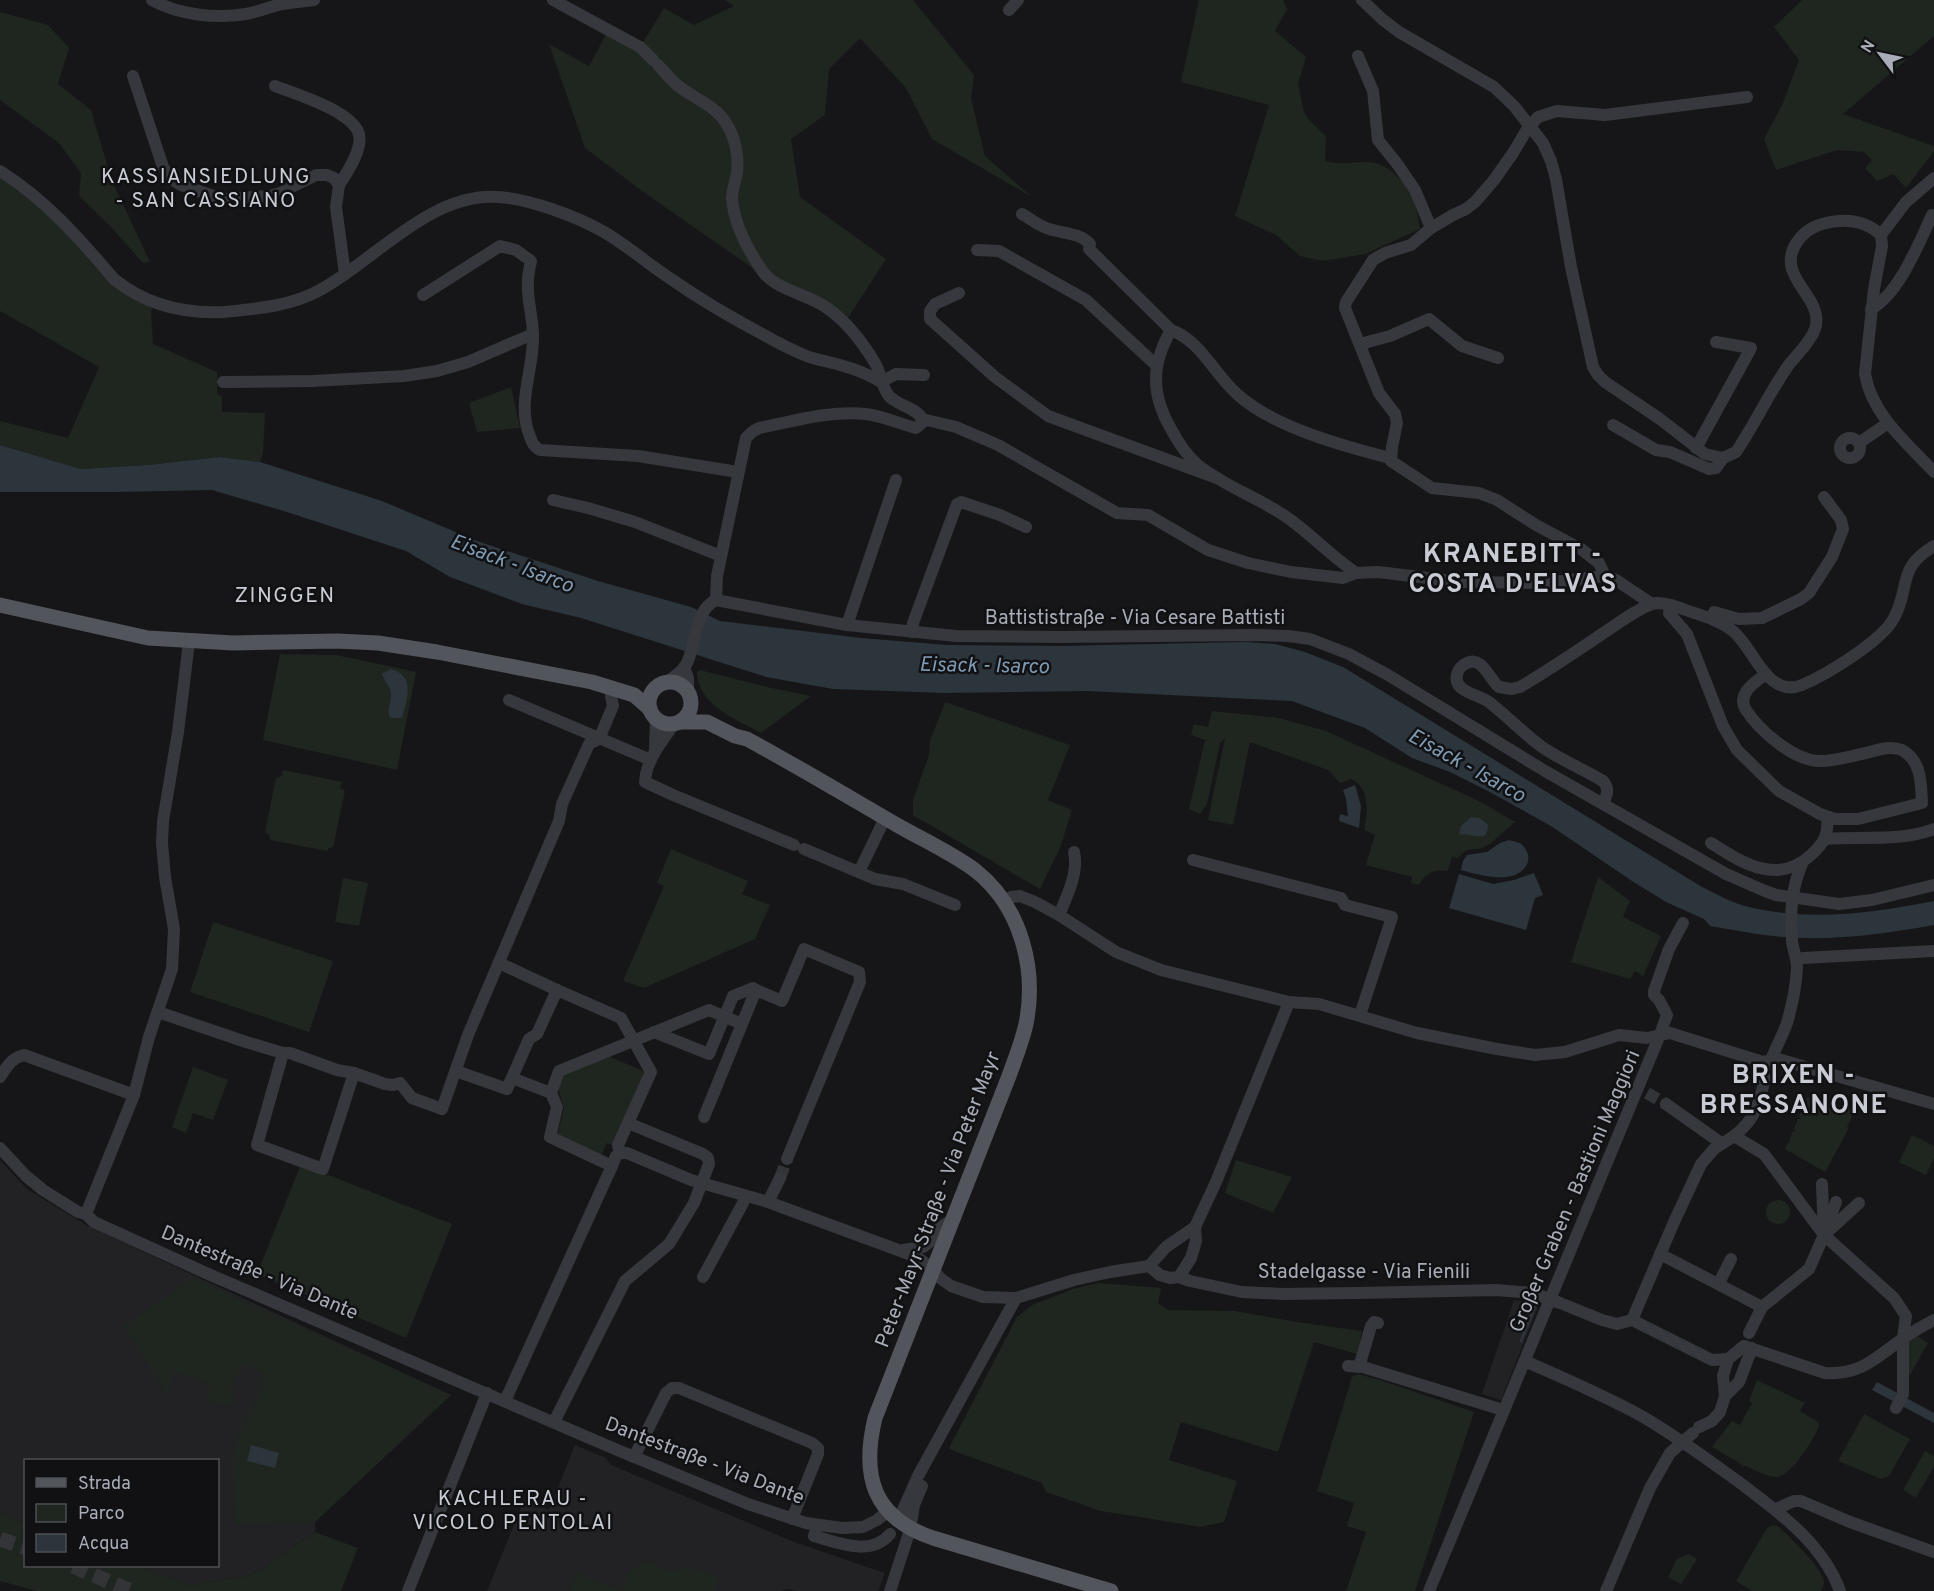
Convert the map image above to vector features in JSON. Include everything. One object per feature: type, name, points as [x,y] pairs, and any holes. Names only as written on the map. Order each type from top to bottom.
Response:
[{"type":"main road","points":[[0,605],[129,634],[189,642],[378,643],[437,652],[592,682],[634,695],[662,723],[707,722],[735,736],[747,739]]},
{"type":"main road","points":[[592,682],[614,682],[645,687],[679,684],[712,715],[738,729],[747,739]]},
{"type":"main road","points":[[653,715],[649,699],[662,684]]},
{"type":"main road","points":[[677,723],[691,708],[689,694]]},
{"type":"main road","name":"Peter-Mayr-Straße - Via Peter Mayr","points":[[747,739],[821,779],[968,865],[992,885],[1004,901],[1019,929],[1025,953],[1029,990],[1023,1035],[875,1418],[869,1448],[870,1470],[876,1492],[895,1511]]},
{"type":"main road","points":[[895,1511],[895,1519],[910,1530],[1111,1591]]},
{"type":"street","points":[[152,0],[193,14],[233,15],[314,0]]},
{"type":"street","points":[[554,0],[640,47],[677,85],[717,112],[726,123],[734,140],[737,154],[738,170],[732,195],[740,230],[766,275],[827,308],[859,339],[876,365],[881,382],[890,396],[917,412],[922,418],[956,427],[998,445],[1117,513],[1148,515],[1208,550],[1248,563],[1291,572],[1343,578],[1356,573],[1378,572],[1461,582],[1545,583],[1605,576],[1616,580],[1652,604]]},
{"type":"street","points":[[1009,10],[1018,0]]},
{"type":"street","points":[[1362,0],[1400,32],[1494,87],[1514,106],[1543,143],[1553,170],[1593,367],[1605,382],[1660,419],[1696,448],[1705,454],[1723,458]]},
{"type":"street","points":[[1358,56],[1373,91],[1378,140],[1414,190],[1431,228]]},
{"type":"street","points":[[133,76],[145,106],[163,167],[170,178],[180,185],[222,198],[269,196],[316,175],[327,175],[334,178],[339,185]]},
{"type":"street","points":[[275,86],[339,112],[354,125],[359,134],[353,163],[339,185],[336,207],[345,274]]},
{"type":"street","points":[[1605,576],[1599,563],[1581,549],[1536,525],[1497,500],[1479,493],[1432,488],[1394,465],[1390,458],[1397,423],[1395,414],[1379,393],[1345,308],[1346,302],[1373,260],[1384,253],[1411,245],[1431,228],[1466,209],[1474,202],[1494,180],[1514,153],[1529,126],[1538,117],[1557,111],[1605,115],[1747,97]]},
{"type":"street","points":[[0,171],[22,185],[78,236],[120,285],[165,308],[213,312],[283,304],[318,292],[426,216],[464,200],[496,196],[521,200],[561,213],[604,232],[705,302],[766,336],[810,357],[864,372],[881,382]]},
{"type":"street","points":[[1934,178],[1906,202],[1881,236],[1882,246],[1871,309],[1865,374],[1867,388],[1888,423],[1934,472]]},
{"type":"street","points":[[1022,214],[1049,229],[1087,240],[1090,244],[1089,249],[1171,330],[1180,333],[1194,344],[1222,380],[1257,409],[1287,424],[1332,441],[1390,458]]},
{"type":"street","points":[[1871,309],[1882,303],[1909,264],[1932,215]]},
{"type":"street","points":[[1613,425],[1656,450],[1670,452],[1709,469],[1716,468],[1723,458],[1736,452],[1789,365],[1814,333],[1817,315],[1796,280],[1790,262],[1793,248],[1801,235],[1812,227],[1827,222],[1848,220],[1870,227],[1881,236]]},
{"type":"street","points":[[423,295],[500,246],[516,250],[531,261],[528,289],[533,346],[525,391],[525,408],[526,423],[534,447],[540,450],[638,456],[738,472]]},
{"type":"street","points":[[977,250],[999,251],[1086,300],[1156,365]]},
{"type":"street","points":[[959,293],[935,304],[930,311],[930,319],[995,377],[1048,416],[1217,478],[1254,496],[1285,516],[1356,573]]},
{"type":"street","points":[[1360,344],[1390,336],[1429,319],[1462,346],[1498,358]]},
{"type":"street","points":[[1171,330],[1156,365],[1155,390],[1161,411],[1181,447],[1197,465],[1217,478]]},
{"type":"street","points":[[223,382],[314,381],[404,376],[437,371],[468,362],[533,334]]},
{"type":"street","points":[[1696,448],[1752,348],[1716,342]]},
{"type":"street","points":[[881,382],[896,374],[924,375]]},
{"type":"street","points":[[689,694],[686,663],[703,611],[716,600],[717,576],[746,438],[759,428],[839,413],[867,414],[892,419],[916,428],[922,423],[922,418]]},
{"type":"street","points":[[1859,443],[1888,423]]},
{"type":"street","points":[[847,625],[896,480]]},
{"type":"street","points":[[1687,610],[1689,606],[1694,605],[1731,618],[1754,620],[1770,615],[1809,593],[1832,557],[1843,529],[1841,520],[1824,497]]},
{"type":"street","points":[[553,500],[635,522],[721,556]]},
{"type":"street","points":[[912,632],[913,623],[957,504],[962,502],[1026,527]]},
{"type":"street","points":[[1603,804],[1608,792],[1603,781],[1545,748],[1484,698],[1465,691],[1456,678],[1459,669],[1472,661],[1479,663],[1499,687],[1512,689],[1520,687],[1627,618],[1652,604],[1659,603],[1687,610],[1733,630],[1771,680],[1792,688],[1803,685],[1872,643],[1892,621],[1898,609],[1912,563],[1920,554],[1934,546]]},
{"type":"street","name":"Battististraße - Via Cesare Battisti","points":[[716,600],[847,625],[956,636],[1266,635],[1310,639],[1349,654],[1388,675],[1518,755],[1726,874],[1792,902],[1856,903],[1934,885]]},
{"type":"street","points":[[1672,605],[1669,613],[1687,634],[1723,726],[1737,750],[1779,791],[1827,817],[1858,819],[1922,803],[1921,778],[1917,767],[1907,754],[1895,748],[1836,760],[1818,761],[1790,751],[1766,733],[1744,706],[1743,699],[1751,686],[1766,674]]},
{"type":"street","points":[[86,1214],[135,1095],[149,1037],[172,969],[174,929],[165,878],[163,821],[185,687],[189,642]]},
{"type":"street","points":[[662,684],[686,663]]},
{"type":"street","points":[[158,1012],[337,1070],[354,1073],[385,1084],[400,1083],[412,1098],[442,1109],[499,956],[559,821],[562,804],[589,744],[599,739],[613,706],[611,696]]},
{"type":"street","points":[[509,700],[599,739],[653,756]]},
{"type":"street","points":[[653,715],[653,756],[645,782],[874,879],[903,884],[955,905]]},
{"type":"street","points":[[653,756],[677,723]]},
{"type":"street","points":[[1711,843],[1748,865],[1773,871],[1788,869],[1802,864],[1820,848],[1829,829],[1827,817]]},
{"type":"street","points":[[860,872],[885,818]]},
{"type":"street","points":[[1826,839],[1910,836],[1934,829]]},
{"type":"street","points":[[1059,915],[1069,892],[1076,860],[1074,852]]},
{"type":"street","points":[[1193,860],[1341,898],[1345,905],[1392,917],[1360,1015]]},
{"type":"street","points":[[1728,1359],[1712,1360],[1632,1320],[1701,1164],[1709,1154],[1750,1122],[1757,1108],[1768,1069],[1787,1022],[1794,988],[1796,954],[1792,944],[1792,902],[1796,878],[1802,864]]},
{"type":"street","points":[[1004,901],[1020,896],[1059,915],[1116,951],[1148,965],[1289,1002],[1319,1004],[1418,1033],[1535,1055],[1565,1052],[1619,1035],[1647,1038],[1670,1033],[1763,1062],[1768,1069]]},
{"type":"street","name":"Großer Graben - Bastioni Maggiori","points":[[1429,1591],[1503,1410],[1525,1361],[1558,1302],[1643,1091],[1667,1014],[1654,995],[1654,991],[1681,926]]},
{"type":"street","points":[[654,1032],[709,1054],[733,996],[753,988],[782,1000],[804,949],[859,972],[860,982],[787,1159]]},
{"type":"street","points":[[1803,958],[1934,951]]},
{"type":"street","points":[[499,956],[557,990],[621,1018],[651,1072],[618,1145],[620,1153]]},
{"type":"street","points":[[456,1071],[507,1089],[529,1039],[537,1034],[557,990]]},
{"type":"street","points":[[704,1117],[756,990]]},
{"type":"street","points":[[1179,1277],[1191,1258],[1196,1241],[1195,1227],[1216,1182],[1289,1002]]},
{"type":"street","points":[[612,1166],[550,1137],[557,1107],[551,1093],[559,1071],[709,1010],[742,1024]]},
{"type":"street","points":[[283,1053],[257,1145],[323,1169],[354,1073]]},
{"type":"street","points":[[0,1077],[9,1062],[24,1055],[135,1095]]},
{"type":"street","points":[[1768,1069],[1778,1059],[1934,1104]]},
{"type":"street","points":[[512,1078],[551,1093]]},
{"type":"street","points":[[1666,1104],[1728,1139],[1764,1154],[1824,1235],[1894,1298],[1906,1316],[1899,1402]]},
{"type":"street","points":[[554,1422],[625,1281],[669,1244],[694,1203],[710,1164],[708,1158],[697,1152],[628,1123]]},
{"type":"street","name":"Dantestraße - Via Dante","points":[[0,1148],[26,1176],[43,1190],[78,1212],[86,1214],[94,1222],[634,1457],[748,1503],[792,1519],[817,1525],[843,1528],[862,1527],[895,1511]]},
{"type":"street","points":[[505,1401],[616,1156],[620,1153],[627,1153],[701,1183],[768,1202],[917,1257],[951,1286],[983,1297],[1016,1298],[1074,1280],[1149,1266],[1166,1247],[1195,1227]]},
{"type":"street","points":[[768,1202],[780,1178]]},
{"type":"street","points":[[1822,1184],[1824,1235]]},
{"type":"street","points":[[703,1277],[745,1196]]},
{"type":"street","points":[[1725,1396],[1739,1382],[1748,1342],[1762,1306],[1809,1269],[1836,1202]]},
{"type":"street","points":[[1824,1235],[1859,1203]]},
{"type":"street","points":[[900,1251],[923,1247],[933,1239],[937,1230],[950,1221]]},
{"type":"street","points":[[1660,1254],[1762,1306]]},
{"type":"street","points":[[1719,1283],[1731,1259]]},
{"type":"street","name":"Stadelgasse - Via Fienili","points":[[1149,1266],[1160,1275],[1170,1278],[1179,1277],[1242,1292],[1283,1294],[1496,1290],[1533,1293],[1602,1320],[1617,1324],[1632,1320]]},
{"type":"street","points":[[895,1511],[918,1476],[1016,1298]]},
{"type":"street","points":[[1748,1342],[1825,1373],[1843,1374],[1869,1364],[1903,1338],[1934,1320]]},
{"type":"street","points":[[1378,1323],[1374,1322],[1371,1326],[1354,1366],[1503,1410]]},
{"type":"street","points":[[1606,1591],[1650,1488],[1670,1453],[1696,1430],[1712,1421],[1720,1412],[1725,1396],[1723,1376],[1728,1359],[1748,1342]]},
{"type":"street","points":[[1525,1361],[1644,1417],[1776,1509],[1819,1552],[1840,1591]]},
{"type":"street","points":[[634,1457],[666,1394],[672,1388],[678,1388],[812,1443],[818,1448],[818,1454],[792,1519]]},
{"type":"street","points":[[408,1591],[487,1393]]},
{"type":"street","points":[[890,1591],[910,1530],[914,1505],[939,1449],[937,1441]]},
{"type":"street","points":[[1776,1509],[1794,1501],[1801,1501],[1850,1522],[1934,1552]]},
{"type":"street","points":[[817,1525],[814,1536],[857,1546],[879,1543],[891,1534]]},
{"type":"shaded area","points":[[0,1160],[27,1189],[88,1226],[451,1395],[315,1522],[315,1532],[252,1575],[190,1585],[139,1567],[219,1567],[219,1459],[24,1459],[24,1523],[0,1512]]},
{"type":"shaded area","points":[[1514,1300],[1539,1304],[1501,1400],[1482,1394]]},
{"type":"shaded area","points":[[575,1445],[606,1458],[611,1465],[794,1542],[885,1573],[878,1591],[788,1589],[781,1591],[487,1591],[524,1500],[549,1510]]},
{"type":"green space","points":[[725,0],[913,0],[974,75],[971,98],[985,156],[1032,197],[932,139],[906,88],[860,38],[829,69],[825,115],[791,139],[800,197],[886,259],[842,327],[820,310],[761,279],[751,267],[585,148],[549,44],[589,66],[609,29],[640,47],[664,8],[694,25],[734,6]]},
{"type":"green space","points":[[1199,0],[1283,0],[1287,9],[1275,31],[1306,57],[1298,84],[1304,112],[1326,136],[1325,161],[1374,163],[1394,173],[1412,197],[1420,229],[1365,254],[1323,261],[1300,256],[1276,235],[1235,216],[1269,105],[1181,82]]},
{"type":"green space","points":[[1802,0],[1934,0],[1934,36],[1843,114],[1934,146],[1934,151],[1906,188],[1893,174],[1877,181],[1865,168],[1872,160],[1864,152],[1837,150],[1776,170],[1764,139],[1783,103],[1799,60],[1774,27]]},
{"type":"green space","points":[[0,12],[48,25],[69,48],[58,84],[91,110],[112,181],[150,262],[143,263],[79,196],[81,173],[59,143],[0,100]]},
{"type":"green space","points":[[0,171],[22,185],[114,279],[154,303],[151,312],[153,344],[217,372],[217,394],[222,396],[222,412],[265,413],[263,453],[260,462],[220,457],[81,469],[0,445],[0,421],[68,438],[99,367],[0,311]]},
{"type":"green space","points":[[511,387],[520,428],[477,432],[469,403]]},
{"type":"green space","points":[[280,654],[336,655],[416,672],[397,770],[263,740]]},
{"type":"green space","points":[[700,670],[811,696],[761,733],[730,717],[711,703],[699,684],[697,672]]},
{"type":"green space","points":[[945,702],[1070,745],[1048,800],[1072,810],[1060,848],[1040,889],[913,815],[913,800],[929,755],[930,741]]},
{"type":"green space","points":[[1212,711],[1279,718],[1326,731],[1481,802],[1515,822],[1483,848],[1467,850],[1457,858],[1452,857],[1448,871],[1431,873],[1424,877],[1419,885],[1411,883],[1412,877],[1366,865],[1375,835],[1364,830],[1365,794],[1357,783],[1351,779],[1340,783],[1328,770],[1250,742],[1233,825],[1208,820],[1225,738],[1220,743],[1207,804],[1200,814],[1189,809],[1205,740],[1191,735],[1194,724],[1208,727]]},
{"type":"green space","points":[[283,770],[342,782],[340,788],[345,791],[333,847],[327,851],[270,840],[269,835],[265,832],[276,778],[282,776]]},
{"type":"green space","points":[[671,849],[748,881],[742,894],[770,905],[755,939],[644,988],[623,981],[664,886],[657,883]]},
{"type":"green space","points":[[1598,877],[1630,901],[1623,917],[1661,936],[1643,976],[1635,971],[1630,979],[1571,962]]},
{"type":"green space","points":[[343,878],[368,883],[359,926],[335,922]]},
{"type":"green space","points":[[213,922],[333,961],[309,1032],[190,992]]},
{"type":"green space","points":[[606,1055],[643,1071],[645,1076],[612,1145],[607,1143],[601,1156],[557,1136],[564,1108],[558,1088],[564,1072]]},
{"type":"green space","points":[[193,1067],[228,1080],[213,1120],[193,1113],[186,1133],[172,1127]]},
{"type":"green space","points":[[1807,1097],[1855,1111],[1847,1127],[1849,1128],[1825,1172],[1785,1149],[1788,1142],[1791,1143],[1789,1140],[1793,1131],[1796,1131],[1794,1129],[1798,1119],[1801,1119],[1799,1117],[1803,1107],[1806,1106],[1804,1105]]},
{"type":"green space","points":[[1912,1135],[1934,1146],[1934,1158],[1926,1175],[1899,1162]]},
{"type":"green space","points":[[1236,1160],[1292,1177],[1273,1213],[1225,1193]]},
{"type":"green space","points":[[301,1164],[452,1224],[406,1338],[257,1274]]},
{"type":"green space","points":[[1778,1200],[1786,1204],[1790,1212],[1786,1220],[1778,1224],[1770,1220],[1766,1212],[1770,1204]]},
{"type":"green space","points":[[192,1278],[451,1395],[315,1522],[236,1524],[233,1456],[239,1431],[264,1383],[261,1381],[263,1376],[259,1374],[260,1371],[245,1364],[230,1388],[232,1389],[230,1394],[235,1397],[230,1406],[206,1400],[210,1382],[174,1373],[167,1394],[124,1326]]},
{"type":"green space","points":[[1098,1283],[1161,1288],[1158,1303],[1168,1310],[1235,1311],[1362,1331],[1357,1354],[1314,1342],[1278,1452],[1181,1422],[1169,1460],[1237,1481],[1224,1522],[1200,1527],[1101,1511],[1046,1492],[1042,1483],[949,1448],[1017,1317],[1032,1305],[1073,1289]]},
{"type":"green space","points":[[1917,1336],[1928,1343],[1910,1375],[1908,1374],[1909,1341]]},
{"type":"green space","points":[[1358,1374],[1474,1412],[1415,1591],[1346,1591],[1366,1532],[1347,1526],[1354,1503],[1317,1491],[1352,1377]]},
{"type":"green space","points":[[1757,1380],[1805,1403],[1800,1411],[1818,1422],[1819,1426],[1808,1447],[1795,1464],[1783,1475],[1777,1477],[1742,1467],[1741,1464],[1712,1447],[1732,1421],[1740,1425],[1752,1403],[1749,1401]]},
{"type":"green space","points":[[1864,1414],[1910,1439],[1889,1476],[1881,1479],[1838,1461]]},
{"type":"green space","points":[[1925,1451],[1934,1456],[1934,1466],[1916,1498],[1903,1490]]},
{"type":"green space","points":[[0,1512],[24,1523],[24,1567],[139,1567],[190,1585],[252,1575],[315,1532],[358,1548],[341,1591],[37,1591],[0,1581]]},
{"type":"green space","points":[[1773,1525],[1779,1527],[1818,1569],[1824,1582],[1821,1591],[1752,1591],[1736,1581],[1767,1528]]},
{"type":"green space","points":[[1689,1554],[1697,1559],[1681,1584],[1668,1577],[1677,1559]]},
{"type":"green space","points":[[649,1562],[666,1571],[676,1571],[683,1567],[709,1573],[718,1581],[715,1591],[621,1591],[630,1572]]},
{"type":"green space","points":[[577,1573],[618,1590],[570,1591]]},
{"type":"water","name":"Eisack - Isarco","points":[[0,445],[81,469],[220,457],[260,462],[382,501],[477,541],[598,581],[691,607],[720,621],[861,638],[947,645],[1060,646],[1245,642],[1275,644],[1305,652],[1343,667],[1702,887],[1731,901],[1772,912],[1818,915],[1865,912],[1934,901],[1934,925],[1878,934],[1821,938],[1774,936],[1710,926],[1704,919],[1666,902],[1551,826],[1488,791],[1450,772],[1412,758],[1365,728],[1292,701],[1087,691],[944,693],[833,689],[766,677],[581,618],[522,604],[450,577],[406,551],[212,490],[0,492]]},
{"type":"water","points":[[391,669],[399,672],[407,683],[407,696],[402,718],[390,718],[389,715],[391,693],[382,674]]},
{"type":"water","points":[[1355,785],[1361,806],[1359,828],[1339,821],[1340,814],[1348,816],[1343,790]]},
{"type":"water","points":[[1471,817],[1480,818],[1488,825],[1485,835],[1459,834],[1461,826]]},
{"type":"water","points":[[1509,840],[1520,843],[1527,852],[1528,861],[1522,871],[1515,875],[1497,877],[1461,870],[1467,855],[1487,852]]},
{"type":"water","points":[[1534,873],[1543,895],[1535,898],[1526,930],[1449,908],[1459,874],[1493,884]]},
{"type":"water","points":[[1877,1382],[1934,1413],[1934,1423],[1872,1390]]},
{"type":"water","points":[[251,1445],[279,1453],[275,1468],[247,1461]]},
{"type":"waterway","points":[[1521,1341],[1536,1304]]},
{"type":"tunnel","points":[[1647,1093],[1666,1104]]},
{"type":"tunnel","points":[[780,1178],[787,1159]]},
{"type":"tunnel","points":[[0,1539],[24,1547]]},
{"type":"tunnel","points":[[75,1567],[131,1591]]},
{"type":"district","name":"KASSIANSIEDLUNG - SAN CASSIANO","points":[[206,188]]},
{"type":"district","name":"KRANEBITT - COSTA D'ELVAS","points":[[1513,568]]},
{"type":"district","name":"ZINGGEN","points":[[285,595]]},
{"type":"district","name":"BRIXEN - BRESSANONE","points":[[1794,1089]]},
{"type":"district","name":"KACHLERAU - VICOLO PENTOLAI","points":[[513,1510]]}]
